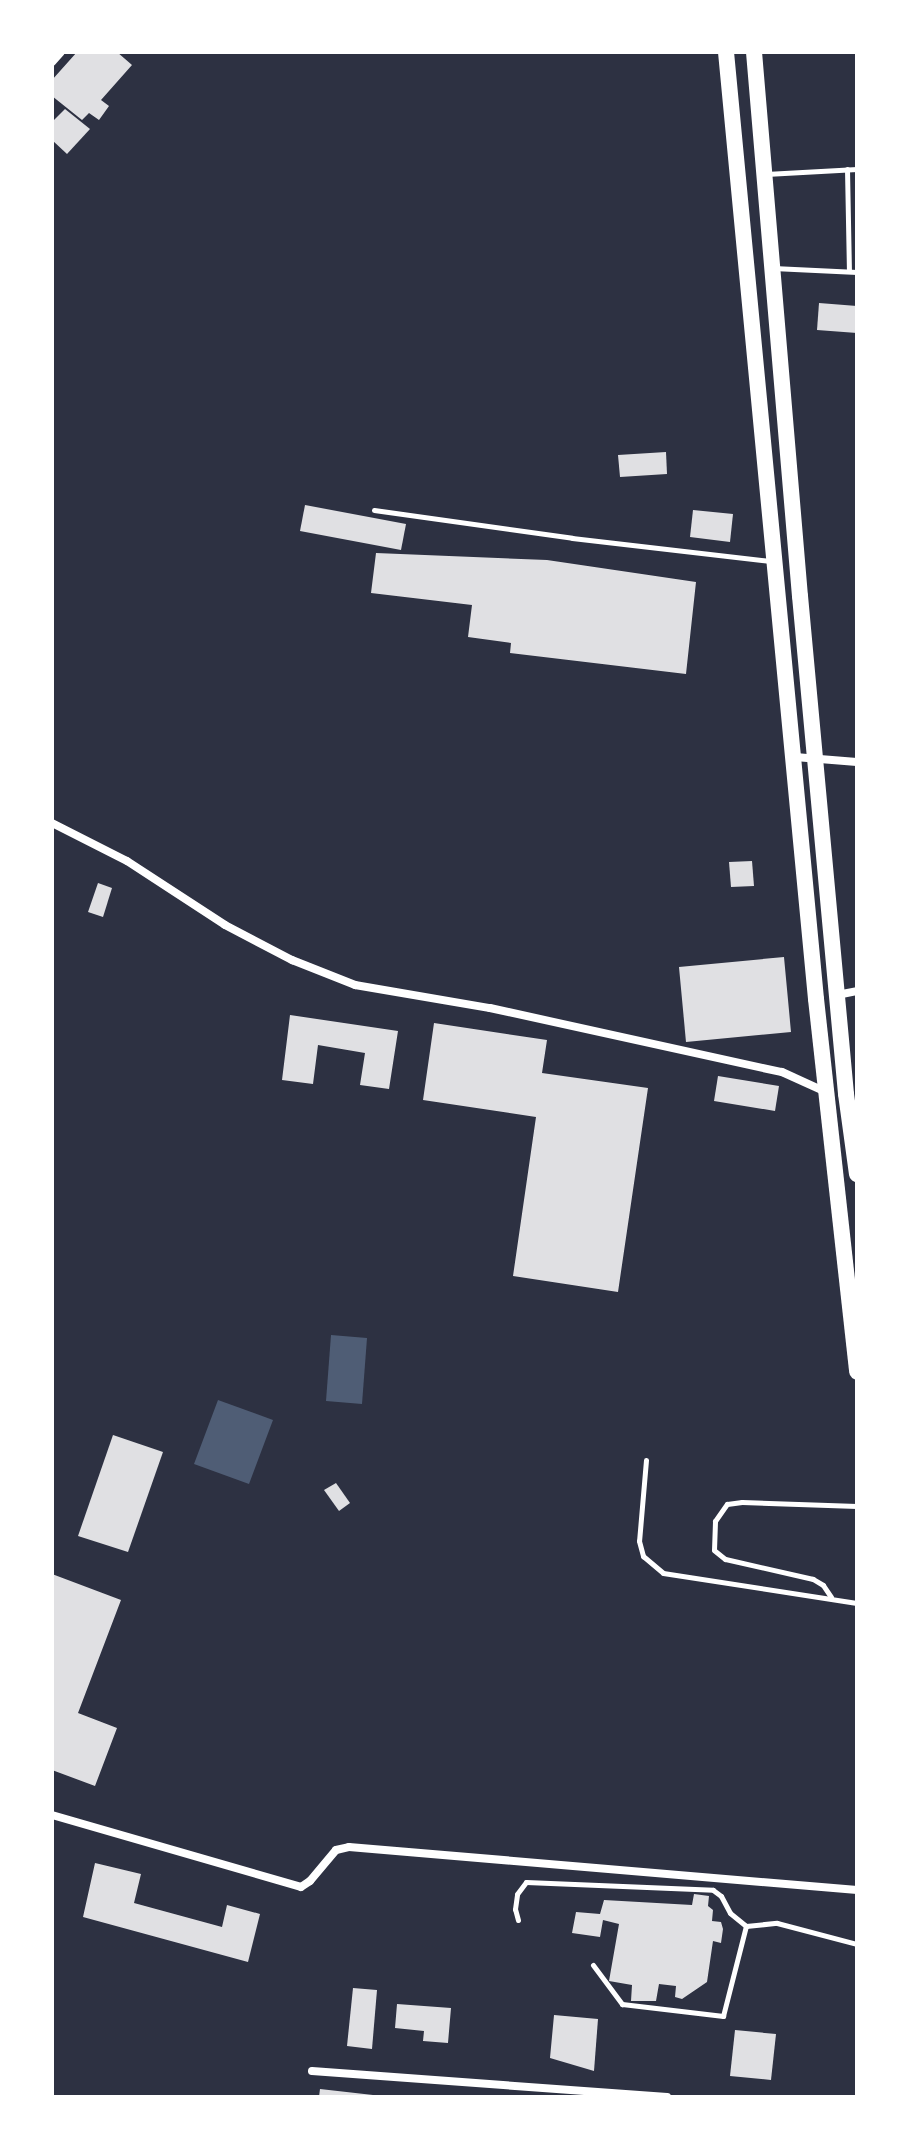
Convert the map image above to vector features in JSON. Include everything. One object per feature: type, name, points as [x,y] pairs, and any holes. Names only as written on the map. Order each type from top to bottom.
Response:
[{"type":"main road","points":[[726,52],[857,1372]]},
{"type":"main road","points":[[754,52],[815,758],[857,1174]]},
{"type":"street","points":[[52,62],[61,52]]},
{"type":"street","points":[[795,757],[857,762]]},
{"type":"street","points":[[53,826],[127,861],[225,925],[292,960],[355,985],[490,1008],[782,1072],[827,1092]]},
{"type":"street","points":[[837,995],[857,991]]},
{"type":"street","points":[[52,1815],[301,1887],[310,1881],[336,1850],[349,1847],[857,1890]]},
{"type":"street","points":[[312,2071],[667,2097]]},
{"type":"lane","points":[[847,169],[849,271]]},
{"type":"lane","points":[[765,174],[857,169]]},
{"type":"lane","points":[[772,268],[857,272]]},
{"type":"lane","points":[[374,510],[572,538],[776,561]]},
{"type":"lane","points":[[646,1460],[639,1541],[643,1556],[663,1573],[857,1603]]},
{"type":"lane","points":[[832,1598],[823,1585],[813,1579],[725,1559],[714,1550],[715,1521],[727,1504],[742,1502],[857,1506]]},
{"type":"lane","points":[[518,1920],[515,1909],[517,1894],[526,1882],[713,1890],[721,1896],[730,1913],[746,1926],[777,1923],[857,1944]]},
{"type":"lane","points":[[593,1965],[622,2004],[723,2016],[746,1926]]},
{"type":"water","points":[[331,1335],[367,1338],[362,1404],[326,1401]]},
{"type":"water","points":[[218,1400],[273,1420],[249,1484],[194,1464]]},
{"type":"building","points":[[77,52],[117,52],[132,65],[101,100],[109,106],[99,120],[89,113],[82,120],[52,96],[52,80]]},
{"type":"building","points":[[65,109],[90,129],[67,154],[52,140],[52,122]]},
{"type":"building","points":[[819,303],[857,306],[857,333],[817,330]]},
{"type":"building","points":[[666,452],[667,474],[620,477],[618,455]]},
{"type":"building","points":[[305,505],[406,524],[401,550],[300,531]]},
{"type":"building","points":[[693,510],[733,514],[730,542],[690,537]]},
{"type":"building","points":[[376,553],[547,560],[696,582],[686,674],[510,653],[511,643],[468,637],[472,605],[371,593]]},
{"type":"building","points":[[752,861],[754,886],[731,887],[729,862]]},
{"type":"building","points":[[98,883],[112,888],[103,917],[88,912]]},
{"type":"building","points":[[784,957],[791,1032],[686,1042],[679,967]]},
{"type":"building","points":[[290,1015],[398,1031],[389,1089],[360,1085],[365,1053],[318,1045],[313,1084],[282,1080]]},
{"type":"building","points":[[434,1023],[547,1040],[542,1073],[648,1088],[618,1292],[513,1276],[536,1117],[423,1100]]},
{"type":"building","points":[[718,1076],[779,1086],[775,1111],[714,1101]]},
{"type":"building","points":[[113,1435],[163,1452],[128,1552],[78,1536]]},
{"type":"building","points":[[336,1483],[350,1503],[339,1511],[324,1490]]},
{"type":"building","points":[[52,1574],[121,1600],[78,1713],[117,1728],[95,1786],[52,1770]]},
{"type":"building","points":[[95,1863],[141,1874],[134,1903],[222,1927],[227,1905],[260,1914],[248,1962],[83,1917]]},
{"type":"building","points":[[694,1894],[709,1896],[712,1921],[721,1922],[723,1929],[721,1943],[713,1941],[707,1982],[682,1999],[675,1997],[676,1986],[659,1984],[656,2001],[631,2001],[632,1985],[609,1981],[619,1924],[603,1920],[600,1937],[572,1933],[576,1912],[600,1914],[604,1900],[692,1905]]},
{"type":"building","points":[[353,1988],[377,1990],[372,2049],[347,2046]]},
{"type":"building","points":[[397,2004],[451,2008],[448,2043],[423,2041],[424,2031],[395,2028]]},
{"type":"building","points":[[554,2015],[598,2019],[594,2071],[550,2058]]},
{"type":"building","points":[[735,2030],[776,2034],[771,2080],[730,2076]]},
{"type":"building","points":[[320,2089],[373,2095],[373,2097],[319,2097]]}]
